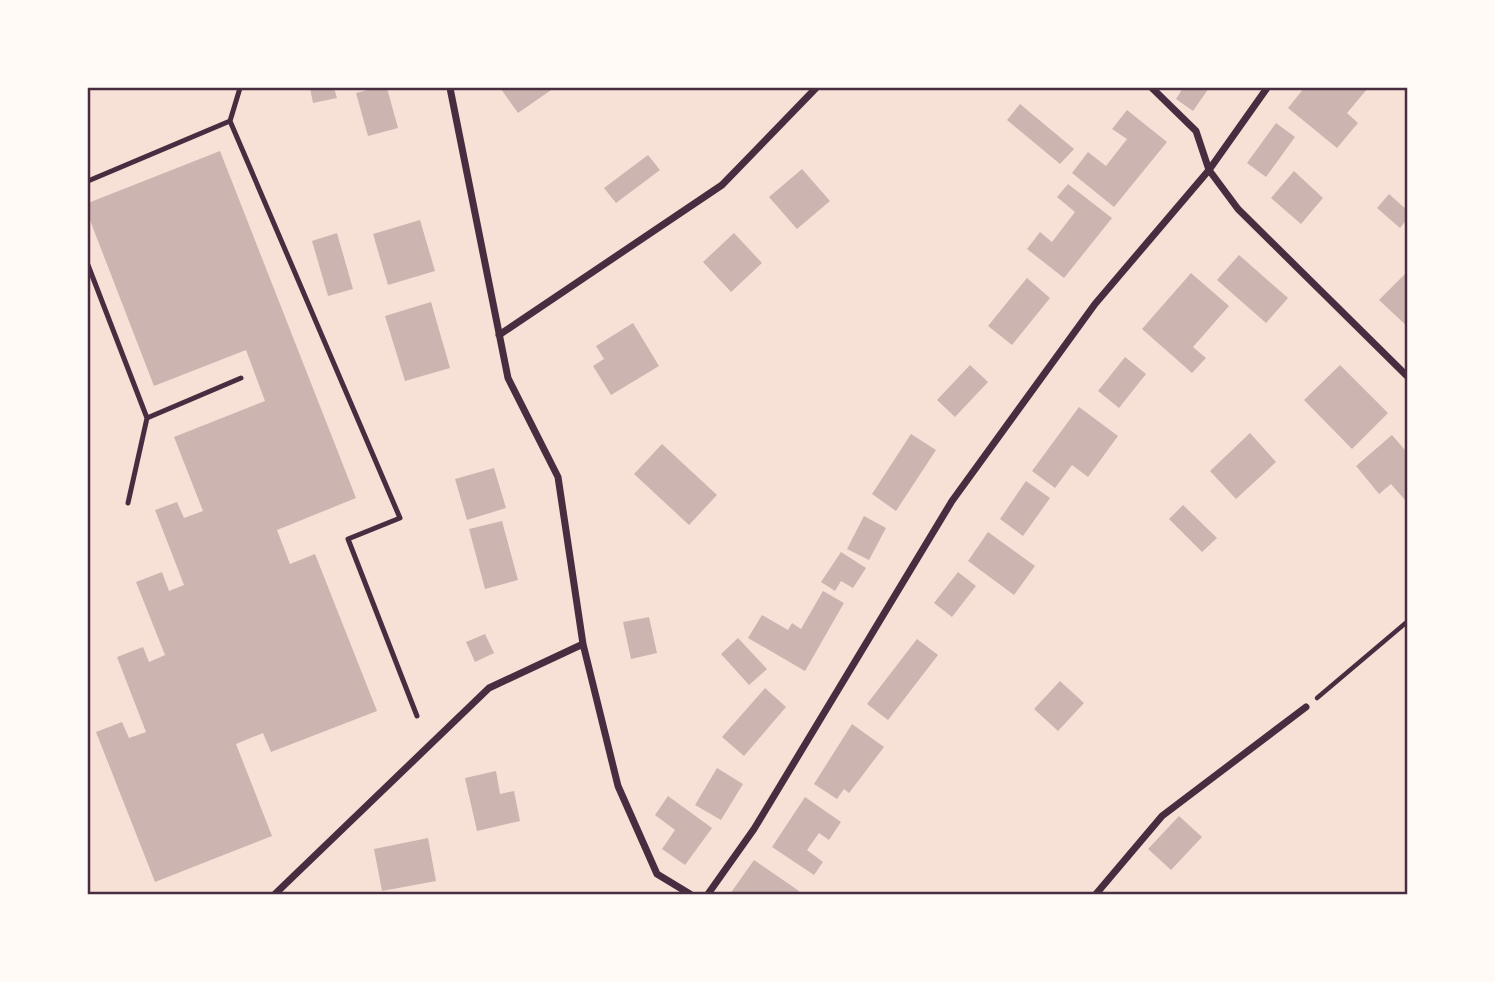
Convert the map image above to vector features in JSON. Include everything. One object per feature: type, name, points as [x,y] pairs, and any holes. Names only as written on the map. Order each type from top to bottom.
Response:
[{"type":"street","points":[[450,88],[508,378],[558,477],[583,644],[618,786],[657,874],[690,894]]},
{"type":"street","points":[[499,335],[722,185],[816,88]]},
{"type":"street","points":[[1152,88],[1196,131],[1209,170],[1238,209],[1408,377]]},
{"type":"street","points":[[708,894],[754,829],[952,501],[1095,304],[1209,170],[1267,88]]},
{"type":"street","points":[[275,894],[489,688],[583,644]]},
{"type":"street","points":[[1096,894],[1162,816],[1306,708]]},
{"type":"lane","points":[[240,88],[230,121],[400,518],[348,539],[417,716]]},
{"type":"lane","points":[[88,181],[230,121]]},
{"type":"lane","points":[[88,265],[147,418],[128,503]]},
{"type":"lane","points":[[147,418],[241,378]]},
{"type":"path","points":[[1306,708],[1408,621]]},
{"type":"building","points":[[310,88],[334,88],[337,98],[313,103]]},
{"type":"building","points":[[387,88],[398,128],[368,136],[356,93]]},
{"type":"building","points":[[554,88],[518,113],[501,89]]},
{"type":"building","points":[[1183,88],[1209,88],[1193,111],[1176,99]]},
{"type":"building","points":[[1304,88],[1368,88],[1347,113],[1358,123],[1337,148],[1288,108]]},
{"type":"building","points":[[1020,104],[1074,149],[1060,164],[1007,120]]},
{"type":"building","points":[[1127,110],[1167,142],[1114,207],[1072,173],[1088,152],[1106,166],[1127,139],[1112,129]]},
{"type":"building","points":[[1276,123],[1295,137],[1266,177],[1247,163]]},
{"type":"building","points":[[220,151],[356,498],[277,530],[290,564],[315,554],[377,711],[271,752],[263,733],[236,744],[272,836],[155,882],[96,732],[122,722],[129,738],[146,732],[117,657],[143,647],[149,662],[165,655],[136,582],[162,572],[169,591],[184,585],[155,510],[177,502],[184,518],[203,511],[174,437],[265,401],[246,350],[154,386],[88,215],[88,203]]},
{"type":"building","points":[[648,155],[660,170],[616,203],[604,188]]},
{"type":"building","points":[[802,169],[830,201],[797,229],[769,197]]},
{"type":"building","points":[[1294,171],[1323,198],[1301,224],[1271,198]]},
{"type":"building","points":[[1068,184],[1112,218],[1064,278],[1027,249],[1040,232],[1052,242],[1075,212],[1057,197]]},
{"type":"building","points":[[1389,194],[1408,211],[1408,218],[1400,228],[1377,208]]},
{"type":"building","points":[[420,220],[435,271],[388,285],[373,234]]},
{"type":"building","points":[[337,233],[353,289],[328,296],[312,241]]},
{"type":"building","points":[[734,233],[762,263],[731,292],[703,262]]},
{"type":"building","points":[[1239,255],[1288,298],[1266,323],[1217,280]]},
{"type":"building","points":[[1408,271],[1408,327],[1379,300]]},
{"type":"building","points":[[1191,273],[1229,306],[1193,347],[1206,358],[1192,373],[1142,329]]},
{"type":"building","points":[[1027,278],[1050,298],[1012,345],[988,326]]},
{"type":"building","points":[[431,302],[450,368],[405,381],[385,316]]},
{"type":"building","points":[[633,323],[659,366],[611,395],[593,366],[604,359],[596,346]]},
{"type":"building","points":[[1125,357],[1146,374],[1119,408],[1098,391]]},
{"type":"building","points":[[970,365],[988,382],[955,417],[937,400]]},
{"type":"building","points":[[1340,365],[1388,413],[1352,449],[1304,400]]},
{"type":"building","points":[[1079,407],[1118,436],[1088,477],[1072,465],[1055,488],[1032,471]]},
{"type":"building","points":[[1250,433],[1276,462],[1236,499],[1210,471]]},
{"type":"building","points":[[911,434],[936,450],[896,511],[872,494]]},
{"type":"building","points":[[1392,435],[1405,450],[1408,448],[1408,498],[1405,500],[1391,484],[1379,494],[1356,466]]},
{"type":"building","points":[[662,444],[717,495],[689,525],[634,474]]},
{"type":"building","points":[[494,468],[506,508],[467,520],[455,479]]},
{"type":"building","points":[[1026,481],[1050,498],[1023,536],[1000,519]]},
{"type":"building","points":[[1183,505],[1217,538],[1202,552],[1169,519]]},
{"type":"building","points":[[864,516],[886,528],[869,560],[847,549]]},
{"type":"building","points":[[502,521],[518,580],[485,589],[469,529]]},
{"type":"building","points":[[988,532],[1035,566],[1014,595],[968,561]]},
{"type":"building","points":[[841,552],[866,568],[853,588],[841,581],[835,591],[821,582]]},
{"type":"building","points":[[958,572],[976,586],[952,617],[934,603]]},
{"type":"building","points":[[823,591],[844,603],[805,671],[748,638],[762,615],[788,630],[792,623],[801,629]]},
{"type":"building","points":[[649,617],[657,653],[631,659],[623,622]]},
{"type":"building","points":[[485,634],[494,653],[475,662],[466,642]]},
{"type":"building","points":[[738,638],[767,669],[749,685],[721,654]]},
{"type":"building","points":[[917,639],[938,655],[888,720],[867,704]]},
{"type":"building","points":[[1060,681],[1084,703],[1058,731],[1034,709]]},
{"type":"building","points":[[765,688],[786,707],[744,756],[722,737]]},
{"type":"building","points":[[852,724],[884,747],[849,793],[844,789],[837,799],[814,784]]},
{"type":"building","points":[[717,768],[743,784],[721,820],[695,805]]},
{"type":"building","points":[[496,771],[500,794],[514,791],[520,821],[477,831],[465,778]]},
{"type":"building","points":[[668,796],[712,828],[685,865],[662,849],[675,830],[655,815]]},
{"type":"building","points":[[805,797],[841,822],[829,840],[819,833],[807,850],[823,862],[814,875],[772,847]]},
{"type":"building","points":[[1179,816],[1202,837],[1171,870],[1148,849]]},
{"type":"building","points":[[428,838],[436,881],[382,891],[374,849]]},
{"type":"building","points":[[754,860],[799,891],[797,894],[730,894]]}]
